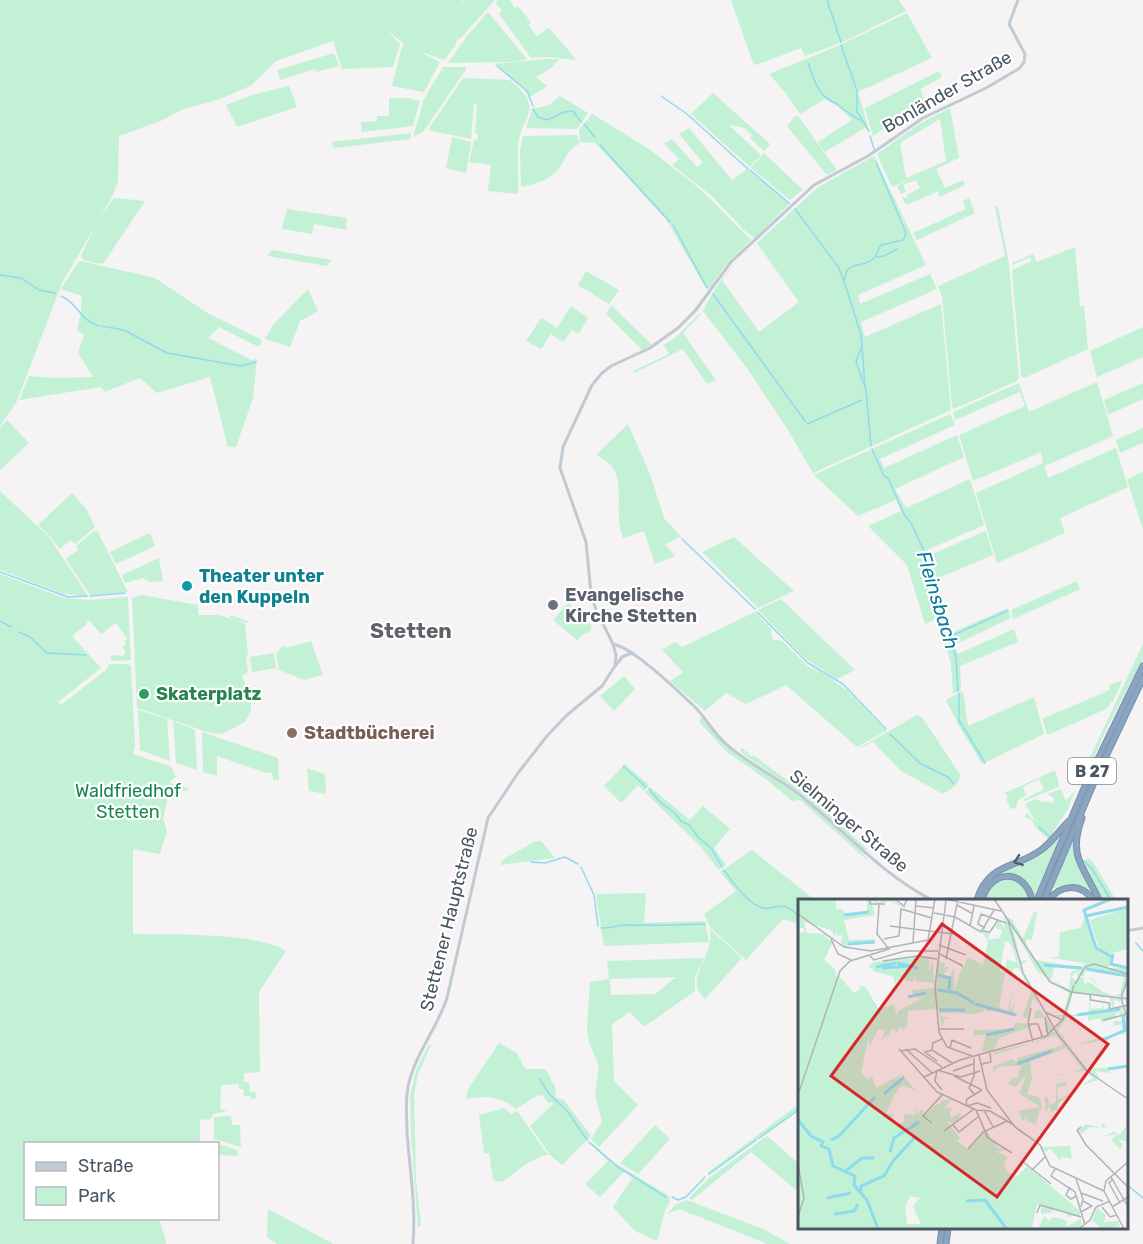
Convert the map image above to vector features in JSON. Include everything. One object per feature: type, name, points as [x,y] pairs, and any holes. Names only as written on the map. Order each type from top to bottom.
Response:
[{"type":"highway","name":"B 27","points":[[1037,899],[1100,753],[1143,666]]},
{"type":"highway","name":"B 27","points":[[1044,899],[1084,805],[1143,678]]},
{"type":"highway","points":[[1084,805],[1077,831],[1077,854],[1082,869],[1098,899]]},
{"type":"highway","points":[[977,899],[992,875],[1003,867],[1042,850],[1071,819]]},
{"type":"highway","points":[[982,899],[986,888],[993,881],[1008,876],[1018,878],[1023,882],[1032,899]]},
{"type":"highway","points":[[1050,899],[1060,890],[1071,887],[1084,891],[1092,899]]},
{"type":"highway","points":[[946,1244],[948,1229]]},
{"type":"street","name":"Bonländer Straße","points":[[613,644],[593,600],[586,542],[561,474],[561,455],[583,404],[598,377],[611,366],[650,348],[669,335],[695,311],[739,254],[814,185],[855,163],[923,118],[986,88],[1022,66],[1026,57],[1025,51],[1009,24],[1018,0]]},
{"type":"street","name":"Sielminger Straße","points":[[613,644],[632,653],[695,708],[712,730],[730,747],[798,794],[890,874],[930,899]]},
{"type":"street","points":[[613,644],[616,655],[615,666]]},
{"type":"street","name":"Stettener Hauptstraße","points":[[413,1244],[414,1210],[406,1111],[408,1088],[412,1072],[441,1015],[447,998],[488,818],[518,773],[548,736],[567,715],[602,686],[622,657],[632,653]]},
{"type":"street","points":[[1128,931],[1143,928]]},
{"type":"green space","points":[[0,0],[462,0],[462,6],[463,0],[495,0],[460,39],[458,38],[444,60],[418,51],[440,62],[424,92],[392,86],[402,46],[405,45],[388,30],[400,45],[393,67],[342,69],[333,41],[276,61],[252,85],[223,98],[181,110],[163,120],[119,136],[118,181],[112,197],[62,283],[17,401],[0,426]]},
{"type":"green space","points":[[497,0],[509,0],[515,8],[518,6],[531,22],[528,25],[537,36],[549,28],[575,58],[574,60],[531,58],[499,14],[502,11],[496,3]]},
{"type":"green space","points":[[731,0],[899,0],[906,11],[843,42],[805,56],[801,48],[756,65],[753,63]]},
{"type":"green space","points":[[488,12],[527,59],[514,62],[448,63],[466,37]]},
{"type":"green space","points":[[907,13],[932,58],[858,92],[868,126],[825,152],[818,142],[852,120],[839,107],[825,99],[800,114],[769,74],[840,45]]},
{"type":"green space","points":[[334,53],[339,66],[316,72],[315,69],[280,80],[277,70]]},
{"type":"green space","points":[[559,59],[551,68],[536,77],[547,86],[530,97],[521,86],[494,64]]},
{"type":"green space","points":[[443,67],[466,67],[423,132],[413,137],[424,99]]},
{"type":"green space","points":[[939,71],[942,77],[920,89],[925,101],[873,136],[865,108]]},
{"type":"green space","points":[[463,78],[510,80],[527,99],[530,106],[529,112],[518,147],[518,194],[488,191],[491,165],[469,162],[474,140],[477,141],[478,134],[475,133],[477,104],[474,104],[471,139],[428,130]]},
{"type":"green space","points":[[289,86],[297,107],[237,127],[226,105],[252,95]]},
{"type":"green space","points":[[713,93],[770,144],[764,151],[750,138],[752,135],[744,128],[730,126],[761,155],[750,167],[691,114]]},
{"type":"green space","points":[[560,96],[588,113],[577,129],[526,128],[532,109],[549,105]]},
{"type":"green space","points":[[389,98],[408,98],[420,101],[413,126],[362,132],[361,122],[377,121],[377,116],[389,116]]},
{"type":"green space","points":[[950,108],[959,158],[936,169],[945,188],[963,180],[965,185],[940,197],[938,192],[941,190],[906,205],[902,197],[908,198],[907,195],[920,188],[916,180],[903,185],[906,192],[901,194],[897,186],[913,178],[892,187],[877,154],[919,124]],"holes":[[[940,119],[946,161],[906,178],[900,143]]]},
{"type":"green space","points":[[592,114],[649,149],[699,188],[751,240],[727,263],[709,289],[703,283],[666,219],[595,143],[580,142],[579,130]]},
{"type":"green space","points":[[795,116],[798,116],[837,170],[827,175],[787,126]]},
{"type":"green space","points":[[689,128],[732,180],[747,169],[750,170],[790,203],[755,238],[744,230],[713,197],[672,165],[679,159],[664,144],[672,139],[697,167],[703,163],[679,134]]},
{"type":"green space","points":[[411,133],[410,139],[334,148],[331,142]]},
{"type":"green space","points":[[577,135],[579,144],[570,151],[552,175],[543,181],[521,187],[520,151],[523,136]]},
{"type":"green space","points":[[452,137],[471,142],[466,173],[446,168]]},
{"type":"green space","points":[[764,153],[803,190],[790,200],[751,168]]},
{"type":"green space","points":[[874,156],[926,265],[858,295],[860,304],[930,274],[937,289],[861,322],[865,337],[941,304],[951,410],[813,473],[747,368],[703,311],[719,283],[737,262],[722,280],[759,332],[799,302],[757,243],[817,188]]},
{"type":"green space","points":[[116,198],[145,201],[103,264],[85,261],[81,256],[97,222]]},
{"type":"green space","points":[[969,198],[975,213],[917,240],[913,233],[966,209],[963,201]]},
{"type":"green space","points":[[998,206],[1009,264],[1019,378],[1017,381],[954,409],[942,297],[938,286],[1005,256],[995,207]]},
{"type":"green space","points":[[287,209],[347,218],[346,230],[314,224],[312,234],[282,229]]},
{"type":"green space","points":[[1075,247],[1080,306],[1084,306],[1088,349],[1024,378],[1021,376],[1012,270],[1032,261],[1030,257],[1012,265],[1012,263],[1033,254],[1037,262]]},
{"type":"green space","points":[[272,250],[332,260],[327,266],[268,256]]},
{"type":"green space","points":[[78,262],[155,278],[209,314],[262,340],[260,346],[257,346],[219,327],[208,338],[251,360],[257,359],[253,398],[236,447],[228,447],[210,377],[157,393],[140,378],[104,392],[101,387],[19,400],[29,376],[93,377],[78,353],[84,335],[77,331],[82,296],[61,289]]},
{"type":"green space","points":[[586,271],[619,290],[609,304],[578,285]]},
{"type":"green space","points":[[308,289],[318,311],[300,321],[290,347],[265,339],[273,325]]},
{"type":"green space","points":[[611,305],[652,345],[642,350],[606,314]]},
{"type":"green space","points":[[571,306],[588,318],[579,334],[572,330],[563,342],[551,334],[541,349],[526,341],[541,318],[557,328]]},
{"type":"green space","points":[[701,314],[683,333],[716,380],[707,384],[683,349],[634,373],[633,371],[669,354],[664,345],[677,336]]},
{"type":"green space","points":[[1143,327],[1143,357],[1097,377],[1090,351]]},
{"type":"green space","points":[[1097,382],[1113,436],[1045,466],[1048,478],[1116,448],[1128,487],[1060,518],[1065,533],[997,563],[976,493],[1043,463],[1041,452],[973,481],[959,435],[1025,406],[1020,392],[955,420],[953,412],[1019,383],[1029,412]]},
{"type":"green space","points":[[1143,383],[1143,399],[1108,415],[1104,400]]},
{"type":"green space","points":[[950,414],[955,425],[880,459],[884,468],[957,435],[964,457],[895,489],[906,508],[970,479],[984,525],[927,550],[930,555],[986,531],[993,555],[936,579],[951,633],[1008,608],[1011,618],[954,645],[958,654],[1014,629],[1018,642],[960,666],[961,690],[953,694],[951,664],[938,618],[925,624],[907,565],[868,526],[901,511],[896,500],[858,516],[814,475]]},
{"type":"green space","points":[[7,420],[29,443],[0,470],[0,428]]},
{"type":"green space","points":[[628,424],[650,474],[664,518],[681,537],[665,544],[675,556],[655,564],[644,531],[623,538],[619,523],[619,490],[616,474],[606,460],[596,455]]},
{"type":"green space","points":[[1143,428],[1143,443],[1120,453],[1116,440]]},
{"type":"green space","points":[[1143,472],[1143,530],[1127,479]]},
{"type":"green space","points":[[0,491],[49,537],[88,596],[64,594],[0,570]]},
{"type":"green space","points":[[72,493],[87,510],[95,527],[75,544],[71,540],[60,549],[38,525]]},
{"type":"green space","points":[[94,531],[98,532],[128,592],[90,595],[66,559],[78,550],[76,546]]},
{"type":"green space","points":[[150,533],[155,546],[116,564],[110,552]]},
{"type":"green space","points":[[734,537],[794,591],[758,608],[702,552]]},
{"type":"green space","points":[[159,558],[163,581],[150,582],[143,578],[125,583],[122,575]]},
{"type":"green space","name":"Waldfriedhof Stetten","points":[[0,574],[64,598],[88,600],[128,597],[131,660],[111,661],[111,655],[123,656],[126,651],[122,648],[127,639],[116,623],[101,634],[89,620],[72,636],[101,668],[58,702],[61,705],[107,669],[109,664],[128,664],[131,667],[135,745],[133,754],[172,767],[176,777],[170,783],[188,788],[187,791],[170,787],[163,819],[167,831],[160,854],[133,849],[133,934],[190,935],[255,940],[286,951],[259,992],[260,1072],[244,1073],[244,1082],[249,1082],[250,1092],[256,1092],[256,1098],[251,1099],[251,1096],[244,1096],[243,1089],[239,1089],[238,1084],[221,1085],[220,1109],[227,1111],[213,1114],[211,1119],[200,1120],[200,1142],[24,1142],[24,1220],[160,1220],[166,1244],[0,1244]]},
{"type":"green space","points":[[1077,581],[1080,589],[1013,619],[1011,610]]},
{"type":"green space","points":[[141,595],[198,605],[198,615],[218,615],[237,620],[229,617],[230,615],[248,621],[248,623],[239,621],[245,624],[248,672],[242,676],[251,700],[251,711],[245,722],[224,733],[217,734],[137,708],[132,598]]},
{"type":"green space","points":[[781,599],[855,670],[837,679],[806,659],[758,610]]},
{"type":"green space","points":[[568,603],[592,626],[590,632],[577,640],[553,620]]},
{"type":"green space","points":[[755,612],[771,629],[772,639],[782,641],[810,668],[821,672],[847,690],[886,731],[857,747],[786,685],[746,704],[726,693],[705,711],[670,681],[683,672],[662,650],[675,642],[682,647]]},
{"type":"green space","points":[[311,641],[323,675],[304,680],[279,670],[276,654],[281,647],[285,645],[286,648]]},
{"type":"green space","points":[[1143,644],[1143,659],[1106,730],[1083,782],[1079,781]]},
{"type":"green space","points":[[274,653],[276,668],[252,672],[250,657]]},
{"type":"green space","points":[[624,676],[635,689],[614,711],[600,696]]},
{"type":"green space","points":[[1122,681],[1114,699],[1106,709],[1047,734],[1042,719],[1110,690],[1109,685]]},
{"type":"green space","points":[[963,691],[968,726],[1034,697],[1044,734],[982,764],[946,700]]},
{"type":"green space","points":[[138,710],[167,719],[170,761],[140,750]]},
{"type":"green space","points":[[917,715],[922,717],[961,776],[955,786],[943,794],[901,771],[873,742],[854,751]]},
{"type":"green space","points":[[702,717],[719,739],[809,804],[860,850],[869,862],[800,800],[792,801],[727,752],[699,722]]},
{"type":"green space","points":[[173,721],[195,730],[197,770],[176,763]]},
{"type":"green space","points":[[202,732],[278,758],[279,780],[273,780],[272,773],[217,756],[217,776],[203,772]]},
{"type":"green space","points":[[744,748],[752,757],[753,755],[810,797],[867,849],[865,850],[805,796],[743,754],[740,750]]},
{"type":"green space","points":[[625,764],[649,785],[644,791],[638,785],[621,803],[604,786]]},
{"type":"green space","points":[[307,768],[325,774],[326,794],[309,791]]},
{"type":"green space","points":[[1055,770],[1058,787],[1024,801],[1044,789],[1039,779],[1023,787],[1026,795],[1018,800],[1016,808],[1011,809],[1005,793]]},
{"type":"green space","points":[[650,787],[690,820],[703,806],[730,829],[714,848],[726,865],[719,870],[699,845],[645,792]]},
{"type":"green space","points":[[1061,790],[1066,801],[1075,791],[1068,809],[1052,837],[1048,839],[1034,826],[1032,820],[1024,817],[1027,813],[1032,819],[1039,822],[1034,819],[1025,804],[1035,799],[1044,803],[1045,801],[1053,803],[1054,798],[1047,794]]},
{"type":"green space","points":[[1060,836],[1034,898],[1028,886],[1013,874],[1000,874],[990,881],[995,874],[1021,862]]},
{"type":"green space","points":[[1073,838],[1079,868],[1095,899],[1078,886],[1053,888]]},
{"type":"green space","points":[[541,841],[555,858],[500,865],[504,859],[534,842]]},
{"type":"green space","points":[[752,850],[814,899],[798,899],[798,924],[783,919],[746,960],[710,927],[704,914],[736,891],[720,872]]},
{"type":"green space","points":[[1090,859],[1094,864],[1115,899],[1101,899],[1085,867],[1085,860]]},
{"type":"green space","points":[[1013,878],[1024,885],[1030,899],[984,899],[987,891],[1000,879]]},
{"type":"green space","points":[[646,893],[644,923],[705,921],[709,942],[604,946],[597,894]]},
{"type":"green space","points":[[710,929],[742,958],[705,999],[697,983],[708,950]]},
{"type":"green space","points":[[704,958],[695,977],[695,991],[644,1027],[630,1012],[612,1024],[614,1081],[638,1105],[599,1147],[591,1139],[602,1122],[595,1094],[599,1066],[589,1042],[587,1028],[590,982],[609,979],[607,961]],"holes":[[[676,977],[655,994],[611,995],[610,979]]]},
{"type":"green space","points":[[499,1043],[517,1053],[525,1069],[547,1071],[555,1087],[556,1098],[564,1100],[591,1136],[562,1165],[550,1155],[530,1126],[553,1104],[552,1102],[548,1103],[543,1096],[538,1095],[516,1109],[492,1098],[465,1099],[470,1086]]},
{"type":"green space","points":[[429,1044],[431,1045],[418,1074],[414,1095],[416,1179],[421,1225],[418,1228],[410,1097],[416,1070]]},
{"type":"green space","points":[[798,1105],[798,1111],[709,1175],[707,1173]]},
{"type":"green space","points":[[504,1108],[511,1114],[517,1111],[548,1155],[543,1155],[526,1164],[502,1182],[493,1180],[489,1153],[484,1153],[479,1115]]},
{"type":"green space","points":[[231,1116],[232,1125],[240,1125],[241,1147],[214,1139],[214,1117]]},
{"type":"green space","points":[[655,1125],[670,1139],[638,1174],[620,1163]]},
{"type":"green space","points":[[767,1136],[798,1163],[796,1190],[751,1152],[692,1200],[689,1198],[711,1176]]},
{"type":"green space","points":[[588,1142],[612,1161],[669,1196],[670,1201],[657,1241],[635,1231],[613,1207],[633,1177],[624,1172],[600,1197],[585,1184],[608,1161]]},
{"type":"green space","points":[[219,1144],[237,1150],[238,1156],[219,1155]]},
{"type":"green space","points":[[687,1200],[765,1230],[790,1244],[768,1244],[679,1209],[667,1214],[675,1205]]},
{"type":"green space","points":[[268,1209],[333,1244],[277,1244],[267,1237]]},
{"type":"waterway","points":[[827,0],[841,42]]},
{"type":"waterway","points":[[841,45],[857,91],[857,112],[869,131]]},
{"type":"waterway","points":[[808,63],[822,94],[860,120]]},
{"type":"waterway","points":[[497,66],[527,91],[533,106]]},
{"type":"waterway","name":"Fleinsbach","points":[[661,96],[687,114],[748,169]]},
{"type":"waterway","points":[[533,109],[538,117],[547,120],[564,112],[573,111],[581,122]]},
{"type":"waterway","points":[[584,124],[595,137]]},
{"type":"waterway","points":[[870,136],[874,149]]},
{"type":"waterway","points":[[600,145],[670,222]]},
{"type":"waterway","points":[[844,280],[848,269],[870,261],[875,257],[881,245],[903,240],[906,233],[876,162]]},
{"type":"waterway","name":"Fleinsbach","points":[[750,170],[789,203]]},
{"type":"waterway","name":"Fleinsbach","points":[[795,209],[839,268],[848,293],[861,335],[862,345],[856,362],[866,390],[871,446]]},
{"type":"waterway","points":[[673,225],[707,288]]},
{"type":"waterway","points":[[876,257],[884,256],[897,249]]},
{"type":"waterway","points":[[0,275],[21,278],[39,290],[55,293]]},
{"type":"waterway","points":[[713,294],[805,421]]},
{"type":"waterway","points":[[61,296],[72,303],[87,320],[99,326]]},
{"type":"waterway","points":[[101,326],[124,330],[167,353],[241,366],[256,362]]},
{"type":"waterway","points":[[862,346],[865,386]]},
{"type":"waterway","points":[[807,424],[862,400]]},
{"type":"waterway","name":"Fleinsbach","points":[[872,449],[926,555],[956,657],[958,691]]},
{"type":"waterway","points":[[682,539],[755,609]]},
{"type":"waterway","points":[[0,572],[68,597],[87,596]]},
{"type":"waterway","points":[[90,596],[125,593]]},
{"type":"waterway","points":[[951,636],[1007,611]]},
{"type":"waterway","points":[[757,612],[808,663],[843,684],[886,729]]},
{"type":"waterway","points":[[0,621],[11,627]]},
{"type":"waterway","points":[[19,632],[30,637],[47,653],[86,655]]},
{"type":"waterway","name":"Fleinsbach","points":[[959,693],[959,720],[985,763]]},
{"type":"waterway","points":[[890,734],[921,764],[948,777],[954,784]]},
{"type":"waterway","points":[[623,766],[646,787]]},
{"type":"waterway","points":[[649,789],[660,802],[676,814],[681,821],[689,825],[712,849],[722,867]]},
{"type":"waterway","name":"Fleinsbach","points":[[1039,827],[1050,837]]},
{"type":"waterway","points":[[531,862],[545,863],[565,857],[578,864]]},
{"type":"waterway","name":"Fleinsbach","points":[[1084,861],[1092,869],[1110,899]]},
{"type":"waterway","points":[[581,867],[594,895],[598,926]]},
{"type":"waterway","points":[[724,870],[750,901],[765,908],[787,907],[798,915]]},
{"type":"waterway","points":[[601,928],[628,925],[705,924]]},
{"type":"waterway","name":"Fleinsbach","points":[[1136,943],[1143,951]]},
{"type":"waterway","points":[[539,1078],[550,1095],[568,1112],[587,1140]]},
{"type":"waterway","points":[[759,1138],[798,1110]]},
{"type":"waterway","points":[[709,1174],[756,1140]]},
{"type":"waterway","points":[[589,1142],[618,1167],[666,1197]]},
{"type":"waterway","points":[[672,1197],[678,1200],[686,1197],[705,1177]]},
{"type":"waterway","points":[[1128,1186],[1143,1198]]},
{"type":"place","name":"Theater unter den Kuppeln","points":[[187,586]]},
{"type":"place","name":"Evangelische Kirche Stetten","points":[[553,605]]},
{"type":"place","name":"Skaterplatz","points":[[144,694]]},
{"type":"place","name":"Stadtbücherei","points":[[292,733]]},
{"type":"district","name":"Stetten","points":[[411,630]]}]
